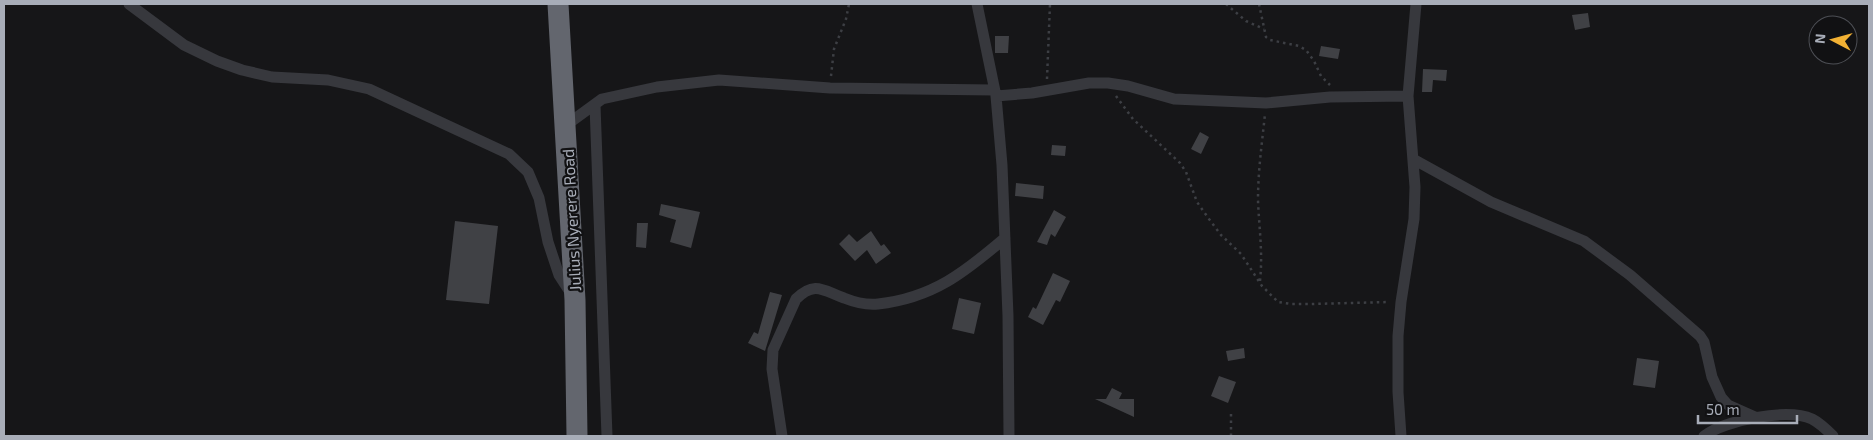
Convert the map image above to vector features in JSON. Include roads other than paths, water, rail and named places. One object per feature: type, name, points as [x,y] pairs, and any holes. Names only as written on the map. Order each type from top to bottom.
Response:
[{"type":"highway","name":"Julius Nyerere Road","points":[[558,4],[575,300],[577,436]]},
{"type":"street","points":[[129,4],[184,45],[217,61],[242,70],[272,77],[328,80],[369,89],[508,154],[528,172],[539,198],[548,242],[558,274],[575,300]]},
{"type":"street","points":[[977,4],[995,93],[1002,165],[1009,436]]},
{"type":"street","points":[[1401,436],[1398,392],[1398,336],[1401,302],[1414,219],[1413,160],[1408,96],[1416,4]]},
{"type":"street","points":[[565,126],[602,99],[657,87],[719,80],[830,88],[995,93],[1046,91],[1089,83],[1108,83],[1128,86],[1174,99],[1266,103],[1341,97],[1408,96]]},
{"type":"street","points":[[595,105],[607,436]]},
{"type":"street","points":[[1413,160],[1491,202],[1570,235],[1598,250],[1700,336],[1704,342],[1707,360],[1721,397],[1728,405],[1755,417]]},
{"type":"street","points":[[782,436],[772,369],[773,350],[796,299],[810,289],[818,288],[829,290],[844,298],[875,304],[915,296],[940,287],[964,272],[1005,238]]},
{"type":"street","points":[[1704,436],[1734,421],[1755,417],[1795,415],[1811,418],[1833,436]]}]
